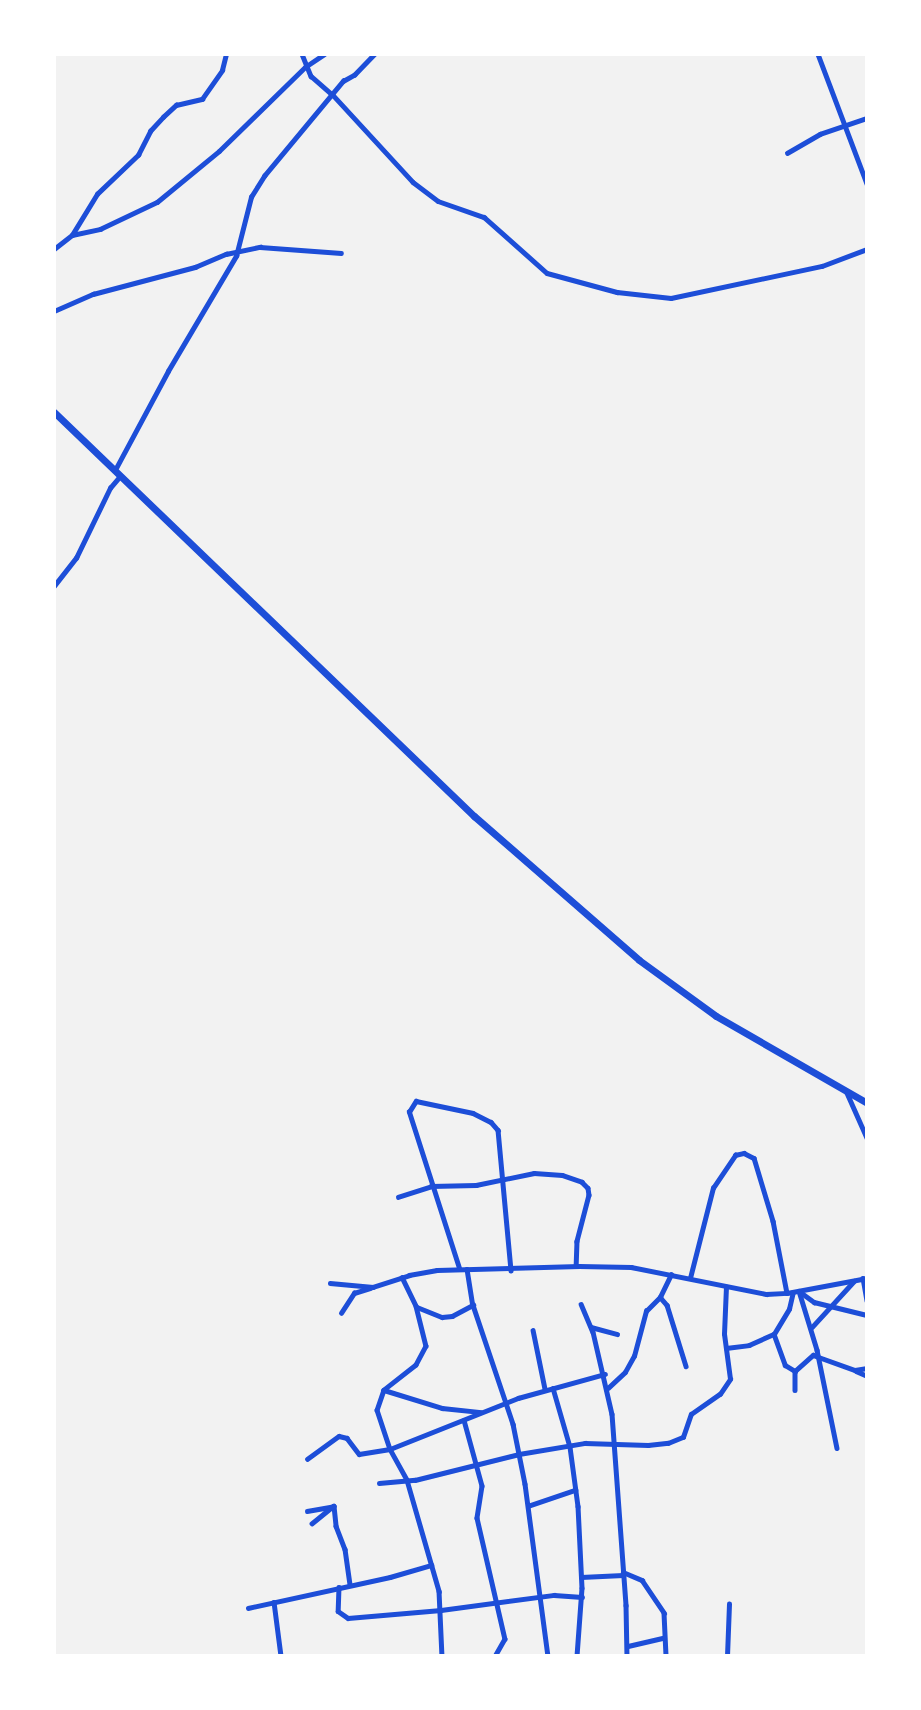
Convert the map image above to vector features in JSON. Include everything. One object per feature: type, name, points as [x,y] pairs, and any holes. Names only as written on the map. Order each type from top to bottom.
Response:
[{"type":"highway","points":[[54,412],[474,816],[639,960],[716,1016],[867,1103]]},
{"type":"street","points":[[54,249],[72,235],[97,194],[138,155],[150,131],[176,105],[202,99],[222,70],[226,54]]},
{"type":"street","points":[[302,54],[305,66],[320,87],[333,95],[380,149],[423,190],[438,201],[484,217],[547,273],[583,281],[594,287],[649,298],[671,298],[822,266],[867,249]]},
{"type":"street","points":[[72,235],[100,229],[157,202],[219,151],[305,66],[324,54]]},
{"type":"street","points":[[54,586],[76,558],[168,371],[237,253],[251,197],[264,176],[343,81],[374,54]]},
{"type":"street","points":[[818,54],[866,180]]},
{"type":"street","points":[[787,153],[820,134],[845,128],[867,118]]},
{"type":"street","points":[[54,311],[93,294],[237,253],[274,247],[341,253]]},
{"type":"street","points":[[847,1093],[867,1138]]},
{"type":"street","points":[[459,1268],[409,1112],[416,1101],[473,1113],[491,1122],[501,1141],[511,1270]]},
{"type":"street","points":[[690,1278],[713,1188],[735,1155],[744,1153],[754,1158],[793,1292],[811,1328],[819,1355],[837,1448]]},
{"type":"street","points":[[398,1197],[431,1186],[504,1181],[534,1173],[562,1175],[582,1182],[588,1188],[577,1241],[576,1266]]},
{"type":"street","points":[[341,1313],[354,1293],[402,1277],[459,1268],[631,1268],[766,1294],[793,1292],[865,1278],[867,1301]]},
{"type":"street","points":[[467,1269],[473,1305],[508,1402],[519,1454],[542,1598],[548,1656]]},
{"type":"street","points":[[608,1388],[625,1372],[634,1356],[646,1311],[660,1297],[671,1274]]},
{"type":"street","points":[[402,1277],[416,1306],[426,1346],[421,1358],[384,1390],[377,1410],[390,1449],[407,1480],[431,1565],[441,1610],[442,1656]]},
{"type":"street","points":[[811,1328],[855,1281]]},
{"type":"street","points":[[330,1283],[373,1287]]},
{"type":"street","points":[[379,1483],[407,1480],[519,1454],[601,1441],[615,1445],[668,1443],[683,1437],[691,1415],[720,1394],[730,1379],[726,1348],[726,1287]]},
{"type":"street","points":[[793,1292],[814,1302],[867,1315]]},
{"type":"street","points":[[726,1348],[749,1345],[774,1334],[785,1318],[793,1292]]},
{"type":"street","points":[[660,1297],[667,1305],[686,1366]]},
{"type":"street","points":[[580,1304],[591,1327],[608,1388],[615,1445],[628,1646],[626,1656]]},
{"type":"street","points":[[416,1306],[442,1317],[452,1316],[473,1305]]},
{"type":"street","points":[[591,1327],[617,1334]]},
{"type":"street","points":[[533,1330],[545,1390]]},
{"type":"street","points":[[774,1334],[785,1365],[795,1371]]},
{"type":"street","points":[[796,1390],[795,1371],[806,1359],[819,1355],[867,1376]]},
{"type":"street","points":[[855,1370],[867,1368]]},
{"type":"street","points":[[307,1459],[340,1436],[347,1438],[359,1454],[390,1449],[508,1402],[605,1374]]},
{"type":"street","points":[[553,1388],[570,1447],[575,1490],[582,1597],[577,1656]]},
{"type":"street","points":[[384,1390],[442,1408],[482,1412]]},
{"type":"street","points":[[464,1420],[482,1486],[477,1518],[505,1639],[495,1656]]},
{"type":"street","points":[[528,1506],[575,1490]]},
{"type":"street","points":[[334,1506],[336,1526],[345,1549],[350,1585]]},
{"type":"street","points":[[307,1511],[334,1506]]},
{"type":"street","points":[[312,1524],[334,1506]]},
{"type":"street","points":[[248,1608],[431,1565]]},
{"type":"street","points":[[581,1577],[623,1573],[642,1580],[664,1613],[666,1656]]},
{"type":"street","points":[[340,1587],[338,1611],[348,1618],[441,1610],[554,1595],[582,1597]]},
{"type":"street","points":[[274,1602],[281,1656]]},
{"type":"street","points":[[727,1656],[729,1604]]},
{"type":"street","points":[[628,1646],[664,1638]]}]
